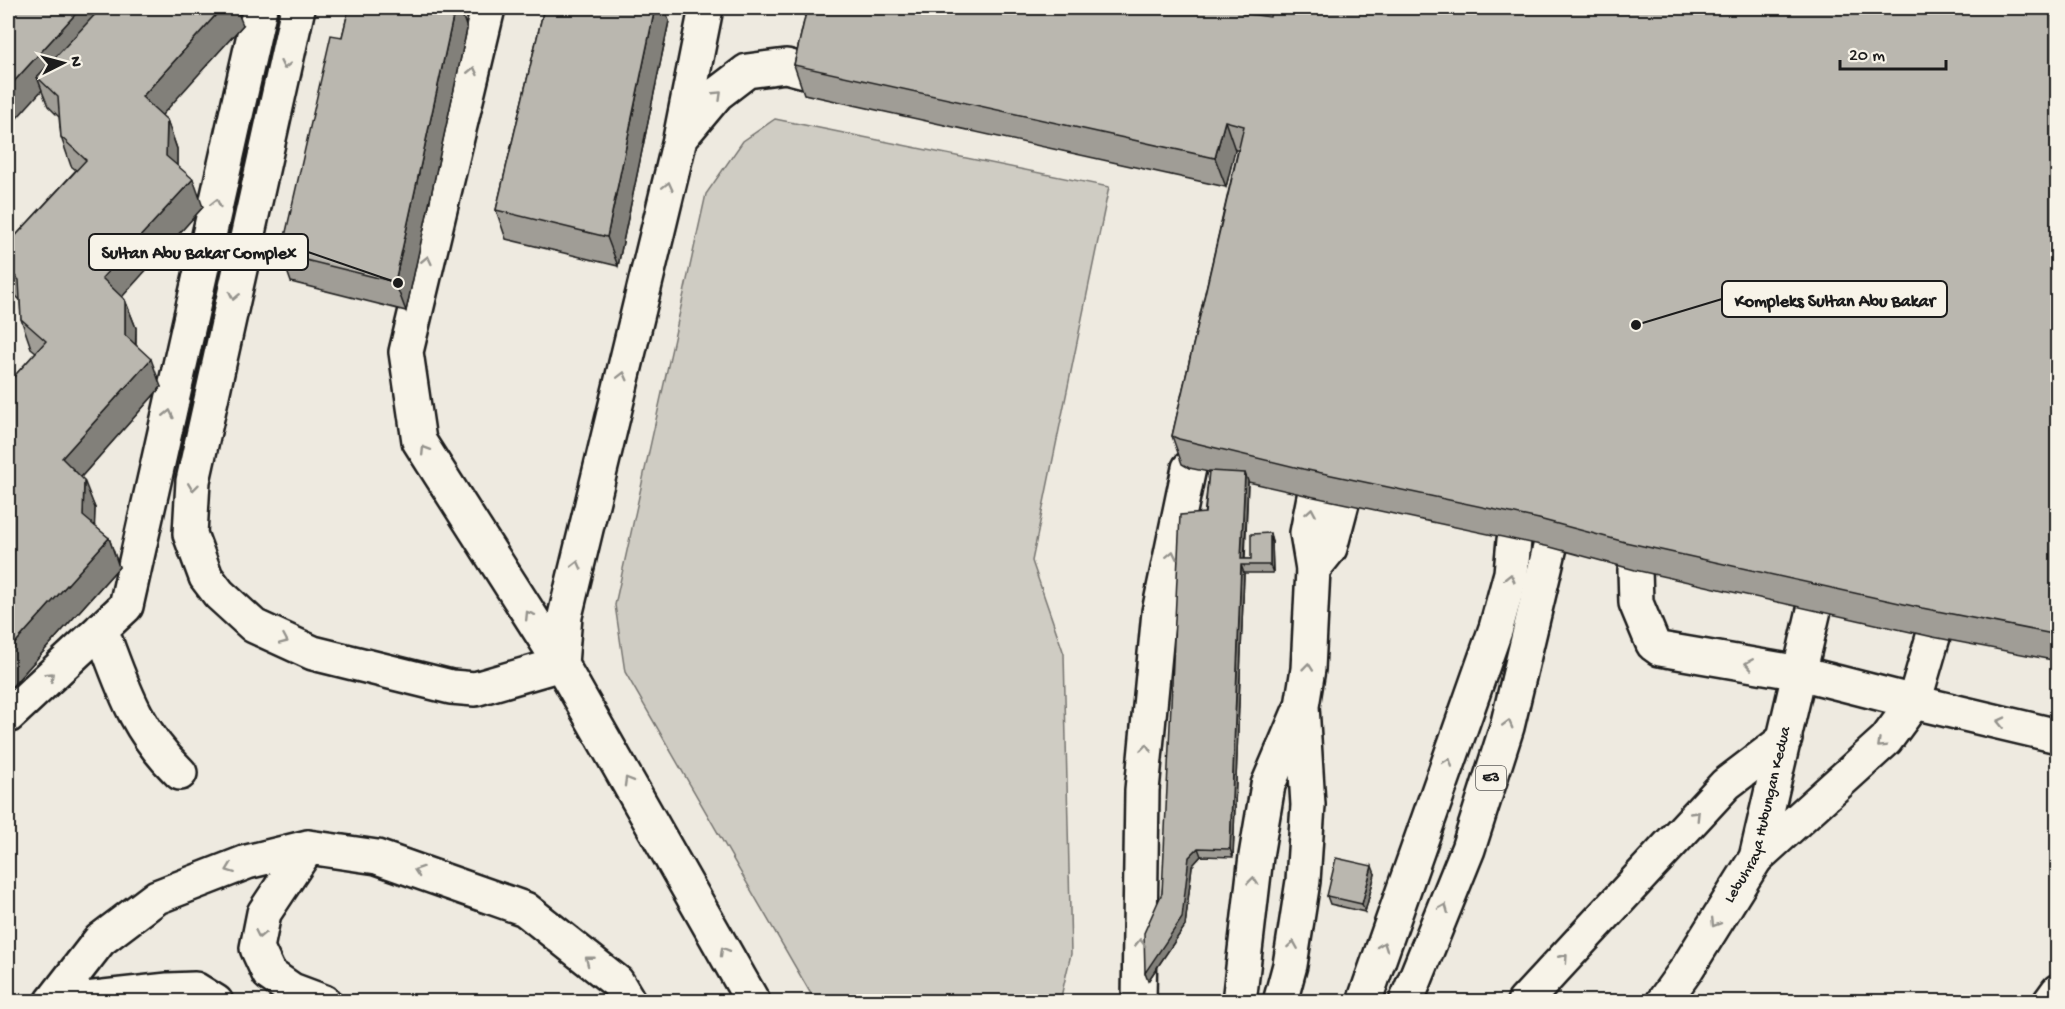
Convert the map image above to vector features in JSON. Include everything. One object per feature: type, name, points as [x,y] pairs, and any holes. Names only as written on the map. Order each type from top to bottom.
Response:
[{"type":"main road","points":[[8,716],[126,606],[260,8]]},
{"type":"main road","points":[[298,8],[194,481],[190,534],[206,577],[219,594],[254,626],[304,649],[451,687],[475,689],[561,664]]},
{"type":"main road","points":[[488,8],[406,352],[419,441],[561,664],[753,1002]]},
{"type":"main road","points":[[561,664],[565,616],[680,139],[706,8]]},
{"type":"main road","points":[[680,139],[717,94],[747,71],[786,66],[809,72]]},
{"type":"main road","points":[[1139,1002],[1142,790],[1159,612],[1189,468]]},
{"type":"main road","points":[[1280,1002],[1290,965],[1305,860],[1308,805],[1302,706],[1308,669],[1313,569],[1330,548],[1328,500]]},
{"type":"main road","points":[[1654,501],[1635,570],[1636,603],[1653,644],[1660,649],[1800,673],[2058,736]]},
{"type":"main road","points":[[1364,1002],[1496,628],[1511,573],[1515,540]]},
{"type":"main road","name":"E3","points":[[1406,1002],[1468,849],[1507,727],[1550,547]]},
{"type":"main road","name":"Lebuhraya Hubungan Kedua","points":[[1663,1002],[1686,970],[1756,858],[1814,610]]},
{"type":"main road","points":[[101,629],[128,702],[144,731],[165,759],[180,773]]},
{"type":"main road","points":[[1756,858],[1887,740],[1914,702],[1933,637]]},
{"type":"main road","points":[[1239,1002],[1256,856],[1268,785],[1302,706]]},
{"type":"main road","points":[[1524,1002],[1726,784],[1785,739]]},
{"type":"main road","points":[[308,847],[264,913],[257,948],[269,974],[292,990],[324,1002]]},
{"type":"main road","points":[[52,1002],[100,940],[157,897],[247,862],[308,847],[377,857],[525,909],[617,982],[629,1002]]},
{"type":"main road","points":[[58,1002],[168,990],[195,990],[216,1002]]},
{"type":"main road","points":[[2050,1002],[2058,991]]},
{"type":"shaded area","points":[[775,119],[1109,187],[1032,561],[1064,654],[1071,954],[1060,1001],[815,1001],[625,672],[615,605],[706,194],[743,141]]},
{"type":"building","points":[[8,8],[81,8],[8,88]]},
{"type":"building","points":[[101,8],[222,8],[142,97],[167,120],[166,156],[193,179],[102,278],[125,300],[125,335],[151,359],[62,458],[84,480],[83,516],[109,538],[8,651],[8,383],[46,341],[21,319],[19,280],[8,269],[8,244],[86,160],[61,137],[58,97],[37,77]]},
{"type":"building","points":[[349,8],[455,8],[395,282],[281,254],[331,35],[342,37]]},
{"type":"building","points":[[544,8],[655,8],[607,237],[496,210]]},
{"type":"building","points":[[807,8],[1243,8],[1242,13],[1270,17],[1272,8],[2058,8],[2058,635],[1922,608],[1625,542],[1539,519],[1303,469],[1172,436],[1244,126],[1225,121],[1215,158],[794,65]]},
{"type":"building","points":[[1209,471],[1245,473],[1241,559],[1251,559],[1251,534],[1270,533],[1270,565],[1241,565],[1230,849],[1198,848],[1189,857],[1182,918],[1145,973],[1144,933],[1162,893],[1180,515],[1205,513]]},
{"type":"building","points":[[1336,858],[1372,866],[1362,904],[1327,896]]},
{"type":"place","name":"Sultan Abu Bakar Complex","points":[[398,283]]},
{"type":"place","name":"Kompleks Sultan Abu Bakar","points":[[1636,325]]}]
